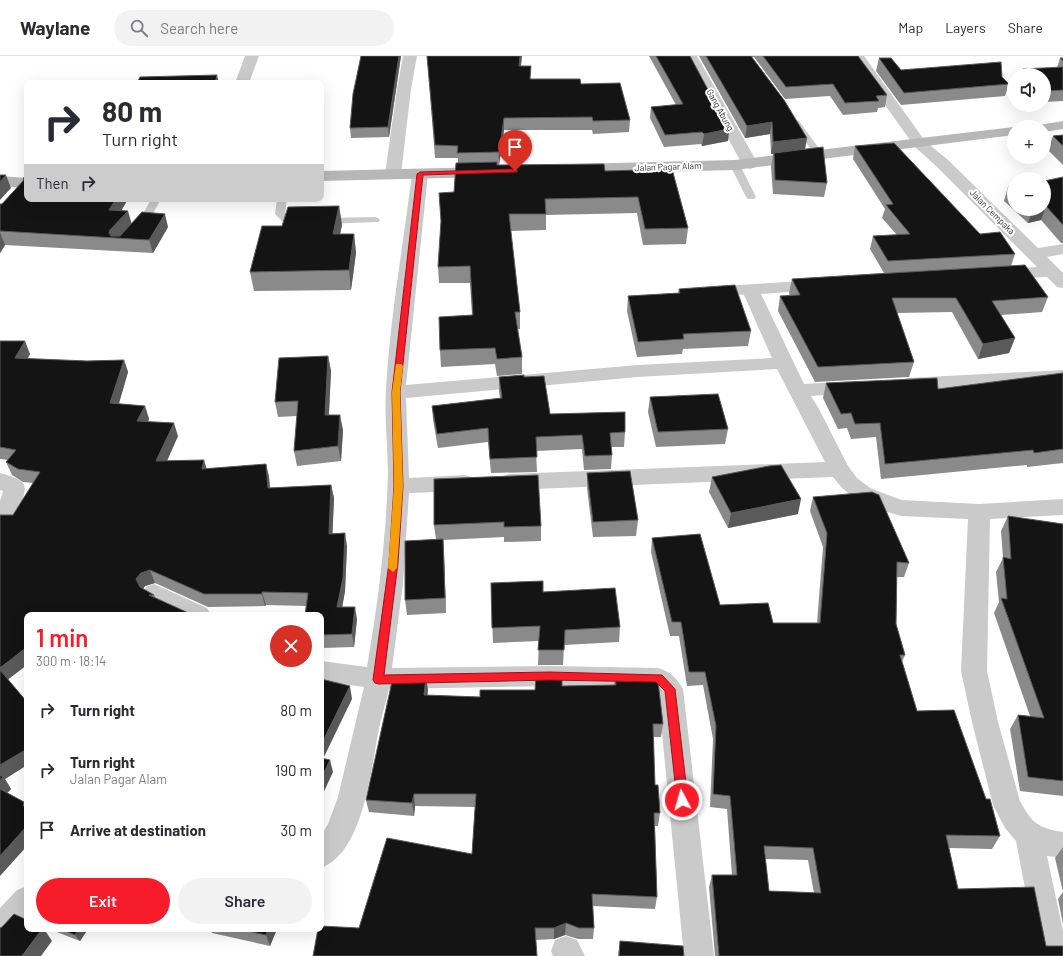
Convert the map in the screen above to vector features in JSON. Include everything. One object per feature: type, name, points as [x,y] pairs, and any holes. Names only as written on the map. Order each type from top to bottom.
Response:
[{"type":"street","points":[[243,80],[252,56]]},
{"type":"street","points":[[393,174],[404,89],[410,56]]},
{"type":"street","name":"Gang Abung","points":[[690,56],[742,164]]},
{"type":"street","name":"Jalan Cempaka","points":[[857,56],[920,144],[942,163],[1057,277]]},
{"type":"street","points":[[1051,127],[1063,125]]},
{"type":"street","name":"Jalan Pagar Alam","points":[[562,170],[742,164],[1007,133]]},
{"type":"street","points":[[324,176],[499,172]]},
{"type":"street","points":[[324,853],[335,841],[358,773],[366,727],[378,680],[393,563],[398,486],[396,392],[420,174]]},
{"type":"street","points":[[0,181],[24,186]]},
{"type":"street","points":[[1034,254],[1063,249]]},
{"type":"street","points":[[988,275],[1057,277]]},
{"type":"street","points":[[720,290],[837,284]]},
{"type":"street","points":[[750,289],[797,392],[809,409],[840,469],[849,483],[862,493],[880,502],[901,508],[980,512],[1063,507]]},
{"type":"street","points":[[396,392],[638,371],[784,362]]},
{"type":"street","points":[[797,392],[1063,376]]},
{"type":"street","points":[[398,486],[840,469]]},
{"type":"street","points":[[0,481],[14,487],[12,499],[0,520]]},
{"type":"street","points":[[980,512],[974,671],[985,722],[1007,805],[1015,819],[1029,835],[1042,842],[1063,845]]},
{"type":"street","points":[[154,592],[193,612]]},
{"type":"street","points":[[324,671],[378,680],[550,676],[658,678],[663,680],[670,689],[699,956]]},
{"type":"street","points":[[1029,835],[1053,956]]},
{"type":"street","points":[[0,929],[24,903]]},
{"type":"lane","points":[[792,118],[820,156]]},
{"type":"lane","points":[[742,164],[751,197]]},
{"type":"lane","points":[[130,234],[146,217],[154,202]]},
{"type":"lane","points":[[282,202],[280,214],[287,221],[312,222],[376,220]]},
{"type":"building","points":[[361,56],[399,56],[388,127],[350,128],[353,94]]},
{"type":"building","points":[[427,56],[520,56],[519,66],[531,66],[530,79],[580,79],[581,84],[620,83],[630,120],[593,121],[592,117],[504,118],[499,152],[457,153],[458,146],[435,145]]},
{"type":"building","points":[[656,56],[690,56],[729,129],[704,134],[702,132],[665,135],[651,107],[683,104]]},
{"type":"building","points":[[706,56],[751,56],[784,100],[807,138],[773,142],[772,122],[747,126]]},
{"type":"building","points":[[763,56],[858,56],[887,95],[876,96],[879,101],[845,103],[833,84],[786,87]]},
{"type":"building","points":[[879,58],[891,58],[901,70],[1001,62],[1002,77],[1007,82],[1007,84],[904,93]]},
{"type":"building","points":[[1063,67],[1063,90],[1051,91],[1051,68],[1043,68]]},
{"type":"building","points":[[217,75],[216,80],[138,80],[140,77]]},
{"type":"building","points":[[1063,135],[1063,146],[1053,136]]},
{"type":"building","points":[[894,143],[980,234],[1000,232],[1015,254],[888,261],[873,236],[910,234],[886,205],[893,204],[855,146]]},
{"type":"building","points":[[823,147],[827,183],[775,180],[774,153]]},
{"type":"building","points":[[497,162],[497,165],[604,164],[605,171],[672,169],[688,228],[645,229],[638,197],[545,199],[546,214],[509,214],[520,312],[515,312],[522,357],[497,359],[495,348],[440,350],[439,317],[473,315],[470,266],[438,267],[441,221],[439,193],[454,192],[456,163]]},
{"type":"building","points":[[0,175],[6,175],[0,182]]},
{"type":"building","points":[[24,177],[24,202],[114,202],[109,210],[128,211],[110,230],[109,233],[111,236],[120,236],[142,212],[165,214],[149,240],[0,231],[0,204],[2,204],[23,181]]},
{"type":"building","points":[[1063,177],[1063,225],[1051,212],[1051,180]]},
{"type":"building","points":[[339,206],[333,234],[354,234],[349,270],[250,272],[262,226],[282,226],[288,207]]},
{"type":"building","points":[[1025,265],[1048,297],[992,301],[1015,338],[983,344],[956,298],[892,298],[914,362],[818,367],[780,296],[800,295],[792,279]]},
{"type":"building","points":[[735,285],[751,331],[683,334],[684,339],[638,342],[628,296],[680,293],[679,289]]},
{"type":"building","points":[[0,341],[25,341],[15,358],[87,361],[124,360],[110,403],[145,406],[137,421],[174,423],[156,461],[204,460],[202,469],[266,464],[268,488],[331,485],[329,534],[345,533],[343,578],[337,607],[355,607],[352,634],[324,635],[324,612],[305,612],[308,593],[262,592],[262,594],[204,594],[150,570],[141,573],[136,579],[140,587],[154,595],[149,595],[186,612],[24,612],[24,649],[0,668],[0,515],[13,515],[40,472],[18,469],[6,462],[16,450],[0,447]]},
{"type":"building","points":[[328,356],[325,415],[340,415],[338,446],[294,451],[298,401],[275,402],[279,358]]},
{"type":"building","points":[[1063,373],[1063,449],[1034,453],[1033,450],[885,464],[880,423],[855,424],[851,413],[841,414],[826,383],[937,378],[938,389]]},
{"type":"building","points":[[524,375],[524,377],[544,376],[550,414],[625,412],[625,432],[610,433],[612,455],[585,456],[582,435],[536,437],[537,457],[490,459],[488,428],[437,434],[432,406],[502,398],[499,377]]},
{"type":"building","points":[[718,394],[728,429],[658,432],[650,397]]},
{"type":"building","points":[[781,465],[801,499],[731,513],[712,477],[769,466]]},
{"type":"building","points":[[630,471],[638,520],[593,522],[587,473]]},
{"type":"building","points":[[538,475],[541,526],[504,527],[504,522],[434,525],[434,479]]},
{"type":"building","points":[[872,492],[879,495],[909,563],[897,562],[896,624],[905,655],[900,655],[917,711],[954,710],[986,799],[990,799],[1000,836],[946,835],[958,889],[1034,887],[1046,946],[1063,946],[1063,956],[719,956],[712,875],[737,875],[730,796],[713,794],[716,726],[705,672],[689,672],[681,622],[672,622],[652,538],[700,534],[720,605],[768,603],[773,623],[820,623],[827,533],[813,497]],"holes":[[[764,846],[813,848],[821,893],[769,891]]]},
{"type":"building","points":[[1008,516],[1063,524],[1063,781],[1028,777],[1018,715],[1044,718],[1001,598],[1007,599],[1003,557],[1011,559]]},
{"type":"building","points":[[443,539],[445,598],[405,600],[405,541]]},
{"type":"building","points":[[543,581],[543,592],[615,588],[620,627],[565,630],[564,650],[538,650],[540,626],[492,628],[491,583]]},
{"type":"building","points":[[0,670],[24,698],[24,751],[0,765]]},
{"type":"building","points":[[562,674],[562,686],[616,685],[615,676],[653,676],[658,681],[663,724],[653,724],[655,785],[658,785],[660,813],[654,813],[657,897],[592,894],[594,928],[579,928],[566,923],[554,928],[535,928],[537,956],[313,956],[317,932],[324,932],[324,926],[359,928],[387,838],[472,854],[476,794],[414,794],[412,803],[366,800],[393,677],[426,677],[424,695],[480,697],[480,690],[535,690],[536,675]]},
{"type":"building","points":[[324,680],[350,686],[324,739]]},
{"type":"building","points":[[324,759],[330,760],[324,773]]},
{"type":"building","points":[[0,789],[24,802],[24,829],[0,856]]},
{"type":"building","points":[[14,914],[24,919],[24,932],[40,932],[22,956],[0,956],[0,928]]},
{"type":"building","points":[[68,932],[77,932],[75,935]]},
{"type":"building","points":[[252,932],[267,932],[266,935]]},
{"type":"building","points":[[620,941],[683,946],[684,956],[619,956]]},
{"type":"slow traffic","points":[[393,568],[398,486],[396,392],[399,366]]},
{"type":"route","points":[[515,171],[420,174],[396,392],[398,486],[393,563],[378,680],[550,676],[658,678],[663,680],[670,689],[682,800]]}]
